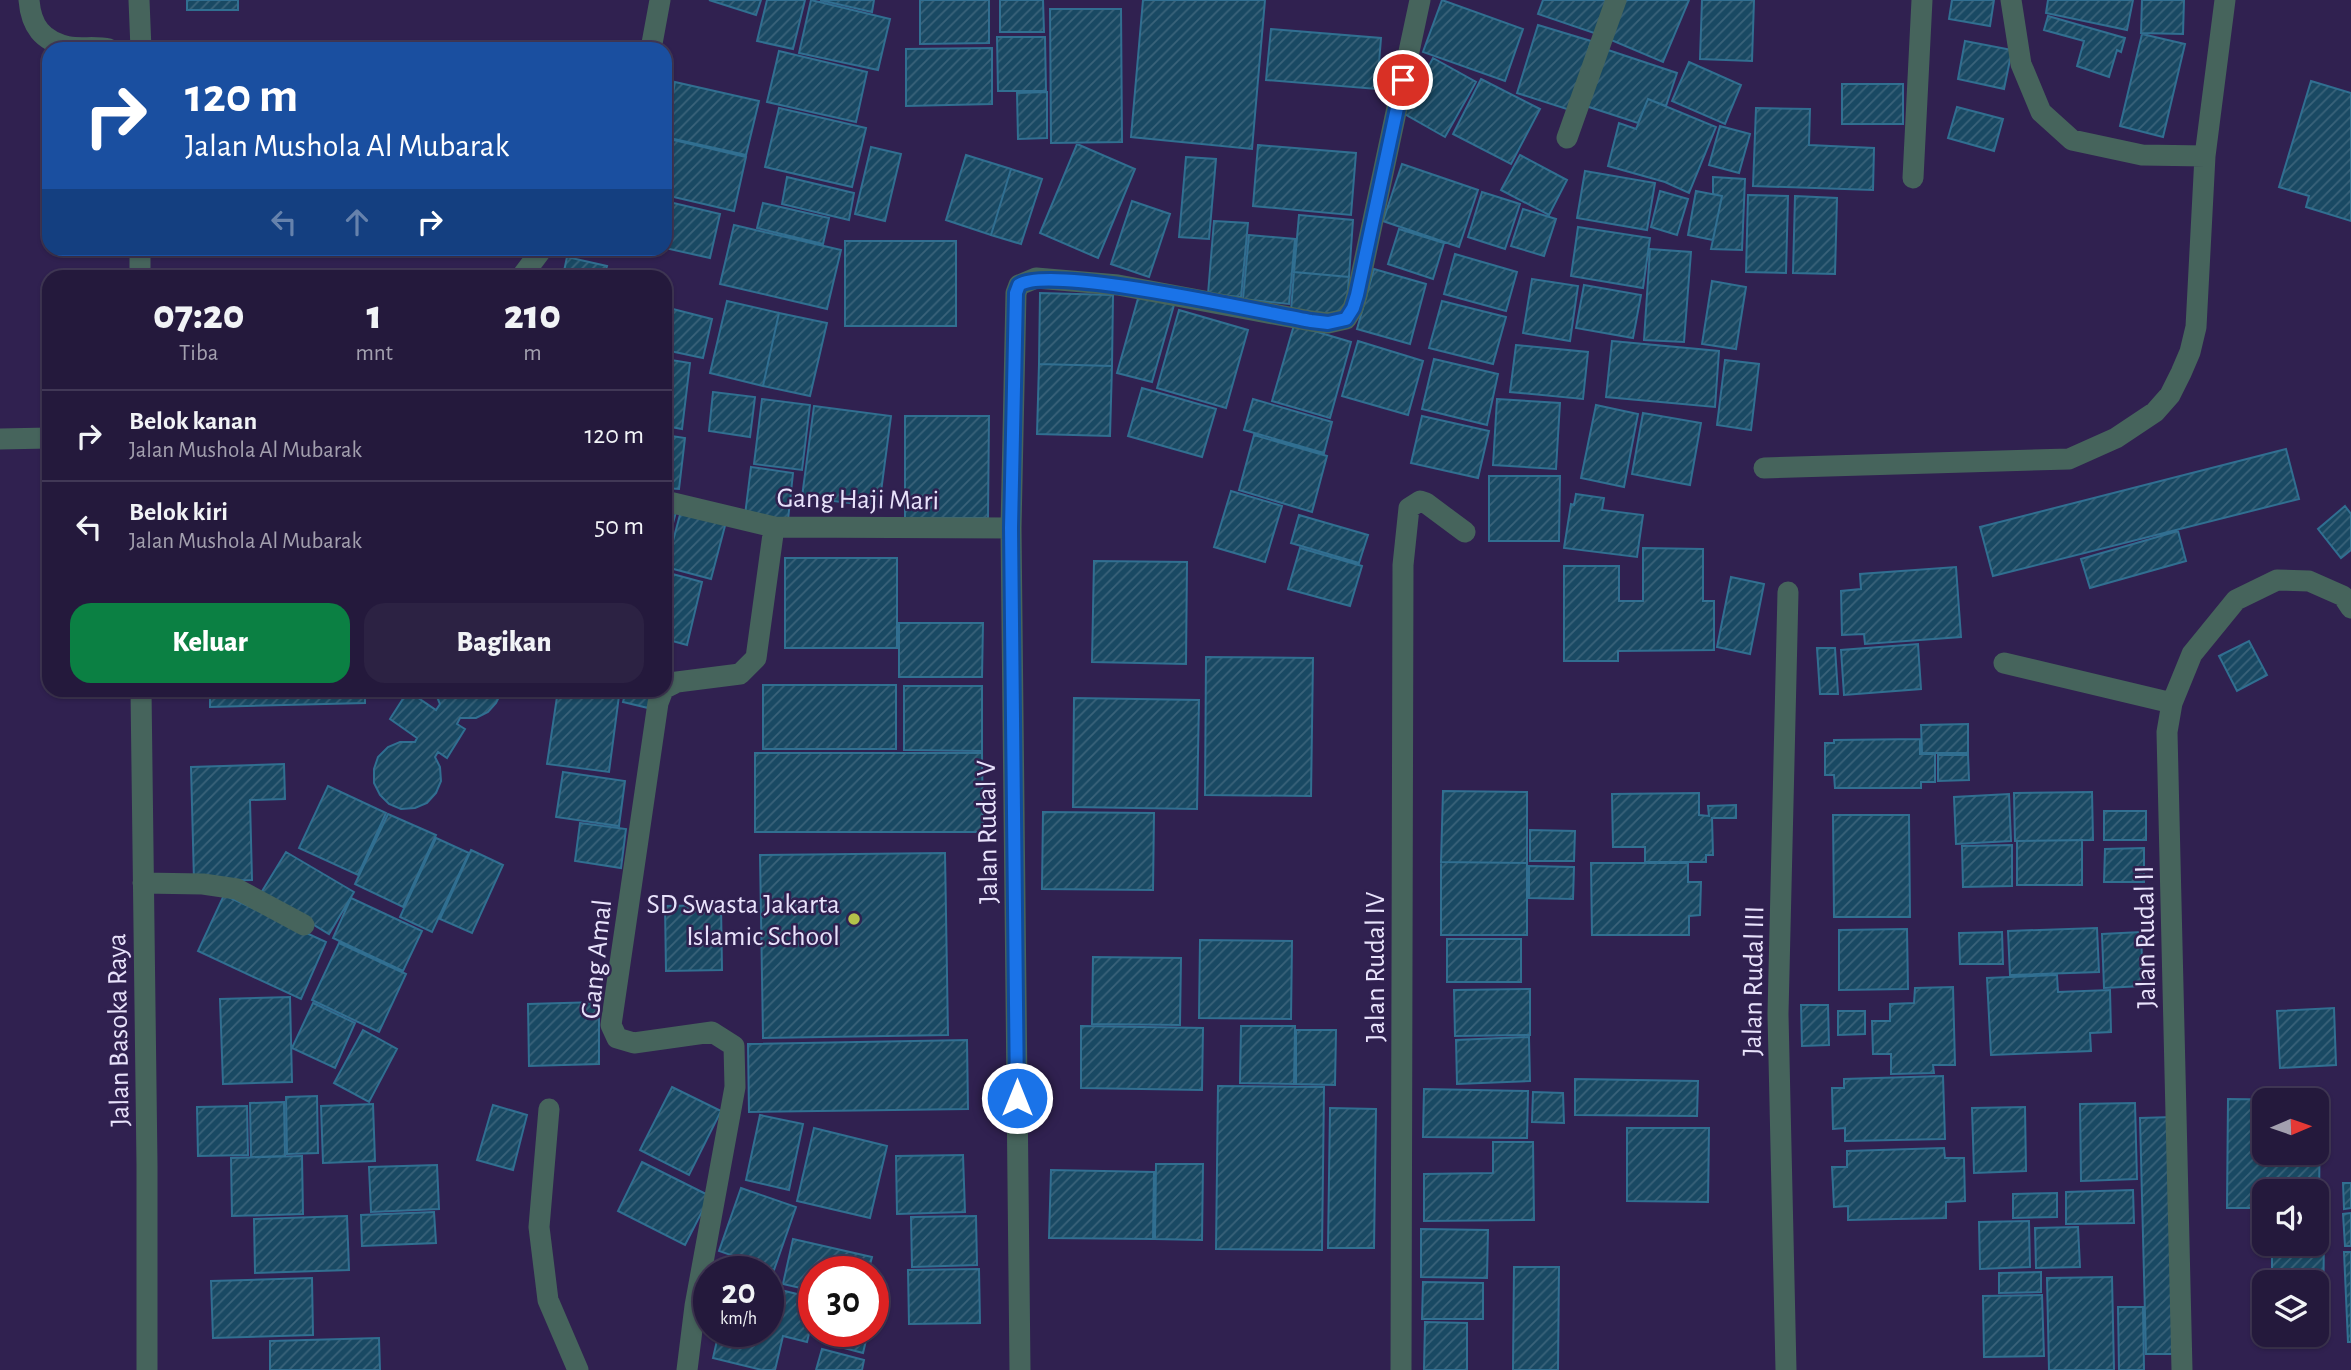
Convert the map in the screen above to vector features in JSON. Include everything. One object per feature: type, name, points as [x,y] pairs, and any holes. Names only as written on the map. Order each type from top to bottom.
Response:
[{"type":"street","points":[[29,0],[30,14],[36,30],[57,42]]},
{"type":"street","points":[[139,0],[141,42]]},
{"type":"street","points":[[652,42],[660,0]]},
{"type":"street","name":"Jalan Rudal V","points":[[1020,1370],[1011,528],[1016,293],[1019,285],[1036,278],[1118,285],[1320,322],[1346,319],[1357,295],[1420,0]]},
{"type":"street","points":[[1567,138],[1616,0]]},
{"type":"street","points":[[1913,178],[1922,0]]},
{"type":"street","points":[[2011,0],[2021,64],[2036,100],[2041,111],[2072,140],[2143,155],[2205,156]]},
{"type":"street","points":[[1764,468],[2069,459],[2116,438],[2155,412],[2170,395],[2181,373],[2196,327],[2205,156],[2225,0]]},
{"type":"street","points":[[0,439],[42,438]]},
{"type":"street","name":"Gang Haji Mari","points":[[672,503],[774,527],[1011,528]]},
{"type":"street","name":"Jalan Rudal IV","points":[[1401,1370],[1403,565],[1409,508],[1414,504],[1426,503],[1465,532]]},
{"type":"street","name":"Gang Amal","points":[[672,685],[740,674],[756,658],[774,527]]},
{"type":"street","name":"Jalan Rudal II","points":[[2182,1370],[2167,732],[2172,703],[2192,654],[2236,600],[2277,580],[2309,582],[2343,596],[2351,608]]},
{"type":"street","name":"Jalan Rudal III","points":[[1786,1370],[1777,1014],[1788,592]]},
{"type":"street","points":[[2004,663],[2172,703]]},
{"type":"street","name":"Jalan Basoka Raya","points":[[141,697],[147,1165],[146,1370]]},
{"type":"street","name":"Gang Amal","points":[[661,697],[611,1025],[617,1038],[634,1043],[712,1032],[734,1046],[735,1087],[695,1306],[687,1370]]},
{"type":"street","points":[[143,883],[203,884],[237,889],[304,925]]},
{"type":"street","points":[[549,1109],[539,1227],[548,1300],[578,1370]]},
{"type":"building","points":[[187,0],[238,0],[238,10],[187,10]]},
{"type":"building","points":[[709,0],[761,0],[756,15]]},
{"type":"building","points":[[767,0],[805,0],[793,49],[757,41]]},
{"type":"building","points":[[811,0],[890,19],[878,70],[799,53]]},
{"type":"building","points":[[820,0],[874,0],[872,12]]},
{"type":"building","points":[[920,0],[989,0],[989,43],[920,44]]},
{"type":"building","points":[[1000,0],[1043,0],[1044,32],[1000,32]]},
{"type":"building","points":[[1143,0],[1265,0],[1252,149],[1131,137]]},
{"type":"building","points":[[1442,0],[1523,29],[1505,81],[1423,52]]},
{"type":"building","points":[[1543,0],[1607,0],[1597,34],[1538,14]]},
{"type":"building","points":[[1619,0],[1689,0],[1663,62],[1604,37]]},
{"type":"building","points":[[1702,0],[1754,0],[1752,61],[1700,59]]},
{"type":"building","points":[[1952,0],[1994,0],[1990,26],[1949,19]]},
{"type":"building","points":[[2048,0],[2133,0],[2127,30],[2046,13]]},
{"type":"building","points":[[2142,0],[2184,0],[2183,34],[2141,33]]},
{"type":"building","points":[[1050,9],[1121,9],[1122,142],[1051,143]]},
{"type":"building","points":[[2048,16],[2125,38],[2121,52],[2117,50],[2109,77],[2077,66],[2084,41],[2044,30]]},
{"type":"building","points":[[1538,25],[1591,41],[1570,110],[1517,93]]},
{"type":"building","points":[[1271,29],[1381,38],[1377,89],[1266,80]]},
{"type":"building","points":[[2142,34],[2185,44],[2163,137],[2120,126]]},
{"type":"building","points":[[997,37],[1045,37],[1046,91],[998,91]]},
{"type":"building","points":[[1965,41],[2012,50],[2004,89],[1958,79]]},
{"type":"building","points":[[992,48],[992,104],[906,106],[906,49]]},
{"type":"building","points":[[1602,48],[1677,73],[1666,106],[1648,99],[1638,123],[1583,105]]},
{"type":"building","points":[[779,51],[867,72],[856,122],[767,102]]},
{"type":"building","points":[[1433,58],[1476,82],[1445,137],[1403,113]]},
{"type":"building","points":[[1689,62],[1741,85],[1725,124],[1672,101]]},
{"type":"building","points":[[1481,79],[1540,109],[1511,164],[1453,134]]},
{"type":"building","points":[[2311,81],[2351,93],[2351,221],[2306,207],[2309,196],[2279,187]]},
{"type":"building","points":[[675,82],[759,101],[746,155],[672,139],[672,98]]},
{"type":"building","points":[[1842,84],[1903,84],[1903,124],[1842,124]]},
{"type":"building","points":[[1047,92],[1047,138],[1018,139],[1017,93]]},
{"type":"building","points":[[1648,99],[1716,127],[1689,193],[1665,182],[1608,166],[1619,123],[1636,129]]},
{"type":"building","points":[[1957,107],[2003,119],[1994,151],[1948,138]]},
{"type":"building","points":[[779,108],[866,128],[852,187],[765,167]]},
{"type":"building","points":[[1756,108],[1810,109],[1809,145],[1874,148],[1873,190],[1753,186]]},
{"type":"building","points":[[1720,126],[1750,134],[1739,173],[1709,165]]},
{"type":"building","points":[[672,140],[746,157],[734,211],[672,197]]},
{"type":"building","points":[[1077,144],[1135,169],[1098,258],[1040,233]]},
{"type":"building","points":[[1258,145],[1356,153],[1351,215],[1253,206]]},
{"type":"building","points":[[871,147],[901,154],[885,221],[855,214]]},
{"type":"building","points":[[966,155],[1011,169],[991,235],[946,220]]},
{"type":"building","points":[[1520,155],[1567,180],[1549,215],[1501,190]]},
{"type":"building","points":[[1186,157],[1216,159],[1209,239],[1179,237]]},
{"type":"building","points":[[1402,164],[1478,190],[1459,247],[1383,221]]},
{"type":"building","points":[[1011,169],[1042,179],[1021,244],[991,235]]},
{"type":"building","points":[[1585,171],[1655,183],[1647,230],[1577,218]]},
{"type":"building","points":[[787,177],[854,193],[849,220],[782,204]]},
{"type":"building","points":[[1713,177],[1745,179],[1742,250],[1711,249],[1722,196],[1713,194]]},
{"type":"building","points":[[1660,191],[1688,199],[1677,235],[1651,227]]},
{"type":"building","points":[[1696,191],[1722,196],[1713,240],[1688,235]]},
{"type":"building","points":[[1482,192],[1520,204],[1505,249],[1468,237]]},
{"type":"building","points":[[1748,195],[1788,196],[1786,273],[1746,272]]},
{"type":"building","points":[[1795,196],[1837,198],[1835,274],[1793,273]]},
{"type":"building","points":[[1132,201],[1170,214],[1149,277],[1111,264]]},
{"type":"building","points":[[672,203],[720,214],[710,258],[672,250]]},
{"type":"building","points":[[763,203],[829,218],[823,244],[757,228]]},
{"type":"building","points":[[1523,209],[1556,219],[1544,256],[1511,246]]},
{"type":"building","points":[[1299,215],[1353,220],[1349,277],[1294,272]]},
{"type":"building","points":[[1214,221],[1248,223],[1241,297],[1208,294]]},
{"type":"building","points":[[734,225],[841,250],[827,309],[720,284]]},
{"type":"building","points":[[1578,227],[1650,238],[1643,288],[1571,276]]},
{"type":"building","points":[[1399,229],[1444,243],[1433,279],[1388,264]]},
{"type":"building","points":[[1249,235],[1295,239],[1289,304],[1243,299]]},
{"type":"building","points":[[845,241],[956,241],[956,326],[845,326]]},
{"type":"building","points":[[1650,249],[1691,252],[1684,342],[1644,340]]},
{"type":"building","points":[[1455,254],[1517,272],[1506,311],[1444,294]]},
{"type":"building","points":[[567,257],[607,266],[606,270],[564,270]]},
{"type":"building","points":[[1374,269],[1426,284],[1410,344],[1357,329]]},
{"type":"building","points":[[1294,272],[1349,277],[1346,315],[1291,310]]},
{"type":"building","points":[[1532,279],[1578,286],[1570,341],[1523,333]]},
{"type":"building","points":[[1712,281],[1746,287],[1736,349],[1702,344]]},
{"type":"building","points":[[1584,285],[1641,295],[1633,338],[1576,328]]},
{"type":"building","points":[[1040,293],[1113,295],[1112,366],[1039,364]]},
{"type":"building","points":[[1139,295],[1174,305],[1152,382],[1117,373]]},
{"type":"building","points":[[727,301],[779,313],[763,386],[710,373]]},
{"type":"building","points":[[1442,301],[1506,317],[1493,364],[1429,348]]},
{"type":"building","points":[[672,309],[712,319],[703,358],[672,351]]},
{"type":"building","points":[[1179,310],[1248,330],[1226,408],[1157,388]]},
{"type":"building","points":[[779,313],[827,323],[810,396],[763,386]]},
{"type":"building","points":[[1294,325],[1351,342],[1330,418],[1272,401]]},
{"type":"building","points":[[1358,341],[1423,361],[1408,415],[1342,396]]},
{"type":"building","points":[[1612,341],[1719,351],[1715,407],[1606,397]]},
{"type":"building","points":[[1516,345],[1588,352],[1583,399],[1510,392]]},
{"type":"building","points":[[1434,359],[1498,374],[1487,425],[1422,409]]},
{"type":"building","points":[[672,360],[690,363],[682,429],[672,427]]},
{"type":"building","points":[[1725,360],[1759,364],[1751,430],[1717,425]]},
{"type":"building","points":[[1039,364],[1112,366],[1110,436],[1037,434]]},
{"type":"building","points":[[1142,388],[1216,409],[1202,457],[1128,436]]},
{"type":"building","points":[[713,392],[755,397],[750,437],[709,431]]},
{"type":"building","points":[[762,399],[810,405],[802,470],[754,464]]},
{"type":"building","points":[[1253,399],[1332,422],[1324,453],[1244,430]]},
{"type":"building","points":[[1497,399],[1560,403],[1556,469],[1493,465]]},
{"type":"building","points":[[1596,405],[1638,414],[1624,487],[1581,478]]},
{"type":"building","points":[[814,406],[891,416],[879,507],[802,497]]},
{"type":"building","points":[[1643,413],[1701,423],[1690,485],[1632,474]]},
{"type":"building","points":[[905,416],[989,416],[988,518],[905,518]]},
{"type":"building","points":[[1422,416],[1489,431],[1478,478],[1411,463]]},
{"type":"building","points":[[1254,435],[1327,456],[1312,512],[1239,490]]},
{"type":"building","points":[[672,436],[685,438],[679,489],[672,488]]},
{"type":"building","points":[[2286,449],[2299,499],[1993,576],[1980,527]]},
{"type":"building","points":[[751,467],[793,473],[788,520],[745,515]]},
{"type":"building","points":[[1489,476],[1560,476],[1559,541],[1489,541]]},
{"type":"building","points":[[1231,491],[1282,506],[1265,562],[1214,547]]},
{"type":"building","points":[[1576,494],[1604,498],[1602,510],[1643,515],[1637,557],[1564,548],[1571,504],[1574,505]]},
{"type":"building","points":[[2345,506],[2351,514],[2351,550],[2341,558],[2318,529]]},
{"type":"building","points":[[672,511],[676,512],[672,527]]},
{"type":"building","points":[[681,511],[726,522],[711,579],[672,569],[672,545]]},
{"type":"building","points":[[1299,515],[1368,535],[1359,563],[1291,543]]},
{"type":"building","points":[[2178,531],[2186,561],[2090,588],[2081,559]]},
{"type":"building","points":[[1300,548],[1362,566],[1350,606],[1288,589]]},
{"type":"building","points":[[1643,548],[1703,549],[1703,601],[1714,601],[1714,650],[1618,651],[1618,661],[1564,661],[1564,566],[1619,566],[1619,601],[1643,601]]},
{"type":"building","points":[[785,558],[897,558],[897,648],[785,648]]},
{"type":"building","points":[[1094,561],[1187,562],[1186,664],[1092,662]]},
{"type":"building","points":[[1956,567],[1961,637],[1865,644],[1864,634],[1842,635],[1841,591],[1861,589],[1860,574]]},
{"type":"building","points":[[672,574],[702,582],[687,645],[672,641]]},
{"type":"building","points":[[1731,577],[1764,584],[1750,654],[1717,647]]},
{"type":"building","points":[[899,623],[983,623],[982,677],[899,677]]},
{"type":"building","points":[[2249,641],[2267,675],[2237,691],[2219,656]]},
{"type":"building","points":[[1918,644],[1921,689],[1844,695],[1841,650]]},
{"type":"building","points":[[1817,648],[1835,648],[1838,694],[1820,694]]},
{"type":"building","points":[[1206,657],[1313,658],[1311,796],[1205,795]]},
{"type":"building","points":[[763,685],[896,685],[896,749],[763,749]]},
{"type":"building","points":[[904,686],[982,686],[982,751],[904,750]]},
{"type":"building","points":[[210,697],[365,697],[365,703],[210,707]]},
{"type":"building","points":[[404,697],[417,697],[436,710],[440,704],[437,697],[499,697],[488,712],[476,718],[460,718],[457,724],[465,729],[447,758],[438,752],[435,757],[440,767],[441,781],[436,793],[427,803],[415,808],[401,809],[389,804],[374,783],[374,769],[378,757],[388,747],[400,742],[415,742],[417,738],[390,719]]},
{"type":"building","points":[[557,697],[619,697],[609,772],[547,764]]},
{"type":"building","points":[[624,697],[650,697],[648,708],[623,702]]},
{"type":"building","points":[[1074,698],[1199,700],[1197,809],[1073,807]]},
{"type":"building","points":[[1968,724],[1968,753],[1922,753],[1921,725]]},
{"type":"building","points":[[1920,739],[1920,754],[1935,754],[1935,782],[1921,782],[1921,788],[1835,788],[1834,775],[1825,775],[1825,743],[1834,743],[1834,740]]},
{"type":"building","points":[[755,753],[982,753],[983,832],[755,832]]},
{"type":"building","points":[[1938,755],[1968,755],[1969,780],[1938,781]]},
{"type":"building","points":[[284,764],[285,799],[250,800],[252,880],[194,881],[191,767]]},
{"type":"building","points":[[563,772],[625,781],[619,826],[556,817]]},
{"type":"building","points":[[328,786],[386,813],[358,875],[299,848]]},
{"type":"building","points":[[1443,791],[1527,792],[1527,863],[1441,862]]},
{"type":"building","points":[[2092,792],[2093,840],[2015,841],[2014,793]]},
{"type":"building","points":[[1699,793],[1699,815],[1709,816],[1708,806],[1736,805],[1736,818],[1712,818],[1713,855],[1706,855],[1706,862],[1645,862],[1645,847],[1613,847],[1612,794]]},
{"type":"building","points":[[2009,794],[2011,841],[1956,844],[1954,797]]},
{"type":"building","points":[[2104,811],[2146,811],[2146,840],[2104,840]]},
{"type":"building","points":[[1043,812],[1154,813],[1153,890],[1042,889]]},
{"type":"building","points":[[388,814],[436,835],[403,907],[355,884]]},
{"type":"building","points":[[1833,815],[1909,815],[1910,917],[1834,917]]},
{"type":"building","points":[[580,823],[626,829],[621,868],[575,861]]},
{"type":"building","points":[[1530,830],[1575,831],[1574,861],[1530,861]]},
{"type":"building","points":[[436,838],[469,853],[432,932],[400,917]]},
{"type":"building","points":[[2082,840],[2082,885],[2017,885],[2017,841]]},
{"type":"building","points":[[2012,845],[2012,886],[1963,887],[1962,846]]},
{"type":"building","points":[[2144,848],[2144,882],[2104,882],[2105,849]]},
{"type":"building","points":[[471,850],[503,865],[472,933],[440,919]]},
{"type":"building","points":[[286,852],[354,892],[329,934],[261,893]]},
{"type":"building","name":"SD Swasta Jakarta Islamic School","points":[[945,853],[948,1035],[763,1038],[760,855]]},
{"type":"building","points":[[1441,862],[1527,863],[1527,935],[1441,935]]},
{"type":"building","points":[[1591,863],[1688,863],[1688,882],[1701,882],[1700,915],[1689,916],[1689,935],[1592,935]]},
{"type":"building","points":[[1529,866],[1574,867],[1573,899],[1529,898]]},
{"type":"building","points":[[224,895],[326,942],[301,999],[198,951]]},
{"type":"building","points":[[351,898],[422,931],[403,971],[333,938]]},
{"type":"building","points":[[721,905],[722,970],[666,971],[665,906]]},
{"type":"building","points":[[2097,928],[2099,972],[2010,975],[2008,931]]},
{"type":"building","points":[[1907,929],[1908,989],[1839,990],[1839,930]]},
{"type":"building","points":[[2002,932],[2003,964],[1960,964],[1959,933]]},
{"type":"building","points":[[2141,932],[2143,986],[2104,988],[2102,934]]},
{"type":"building","points":[[1447,939],[1521,939],[1521,982],[1447,982]]},
{"type":"building","points":[[1200,940],[1292,941],[1291,1019],[1199,1018]]},
{"type":"building","points":[[339,943],[406,974],[379,1032],[312,1000]]},
{"type":"building","points":[[1093,957],[1181,958],[1180,1025],[1092,1024]]},
{"type":"building","points":[[2057,975],[2058,992],[2110,990],[2111,1032],[2090,1033],[2091,1051],[1991,1055],[1987,978]]},
{"type":"building","points":[[1953,987],[1955,1065],[1933,1065],[1934,1073],[1891,1074],[1891,1054],[1873,1054],[1872,1021],[1890,1021],[1890,1004],[1914,1003],[1915,988]]},
{"type":"building","points":[[1530,989],[1530,1035],[1455,1036],[1454,990]]},
{"type":"building","points":[[290,997],[292,1082],[223,1084],[220,999]]},
{"type":"building","points":[[599,1002],[599,1064],[529,1066],[528,1004]]},
{"type":"building","points":[[313,1003],[355,1023],[335,1068],[292,1048]]},
{"type":"building","points":[[1801,1005],[1828,1005],[1829,1045],[1802,1046]]},
{"type":"building","points":[[2334,1008],[2336,1065],[2280,1068],[2277,1011]]},
{"type":"building","points":[[1838,1011],[1865,1011],[1865,1034],[1838,1035]]},
{"type":"building","points":[[1081,1026],[1203,1028],[1202,1090],[1081,1088]]},
{"type":"building","points":[[1241,1026],[1295,1026],[1294,1084],[1240,1083]]},
{"type":"building","points":[[363,1030],[397,1049],[369,1102],[334,1083]]},
{"type":"building","points":[[1296,1030],[1336,1030],[1335,1085],[1296,1084]]},
{"type":"building","points":[[1529,1037],[1530,1081],[1457,1084],[1456,1040]]},
{"type":"building","points":[[967,1040],[968,1109],[749,1112],[748,1044]]},
{"type":"building","points":[[1943,1076],[1945,1139],[1845,1141],[1845,1128],[1833,1129],[1832,1088],[1844,1088],[1844,1079]]},
{"type":"building","points":[[1575,1079],[1698,1081],[1697,1116],[1575,1115]]},
{"type":"building","points":[[1218,1086],[1324,1087],[1322,1250],[1216,1249]]},
{"type":"building","points":[[672,1087],[721,1111],[689,1175],[640,1150]]},
{"type":"building","points":[[1424,1089],[1528,1091],[1527,1138],[1423,1137]]},
{"type":"building","points":[[1533,1092],[1563,1093],[1564,1123],[1532,1122]]},
{"type":"building","points":[[317,1096],[318,1153],[287,1154],[286,1097]]},
{"type":"building","points":[[2228,1099],[2252,1099],[2252,1166],[2319,1166],[2319,1179],[2252,1179],[2252,1208],[2227,1208]]},
{"type":"building","points":[[284,1102],[285,1156],[251,1157],[250,1103]]},
{"type":"building","points":[[2135,1103],[2137,1179],[2081,1181],[2080,1104]]},
{"type":"building","points":[[373,1104],[375,1161],[323,1163],[321,1106]]},
{"type":"building","points":[[493,1105],[527,1115],[513,1170],[477,1160]]},
{"type":"building","points":[[247,1106],[248,1155],[198,1156],[197,1107]]},
{"type":"building","points":[[2025,1107],[2026,1171],[1974,1173],[1972,1108]]},
{"type":"building","points":[[1330,1108],[1376,1109],[1374,1248],[1328,1248]]},
{"type":"building","points":[[760,1115],[803,1124],[789,1190],[746,1180]]},
{"type":"building","points":[[2173,1117],[2179,1354],[2146,1354],[2140,1118]]},
{"type":"building","points":[[814,1128],[887,1146],[870,1218],[797,1201]]},
{"type":"building","points":[[1627,1128],[1709,1128],[1708,1202],[1627,1201]]},
{"type":"building","points":[[1493,1142],[1533,1142],[1534,1220],[1424,1221],[1424,1174],[1493,1173]]},
{"type":"building","points":[[1944,1148],[1945,1158],[1964,1158],[1965,1201],[1946,1202],[1946,1218],[1848,1220],[1848,1206],[1834,1207],[1832,1167],[1847,1167],[1847,1151]]},
{"type":"building","points":[[963,1155],[965,1212],[897,1214],[896,1156]]},
{"type":"building","points":[[302,1156],[303,1214],[232,1216],[231,1158]]},
{"type":"building","points":[[642,1162],[710,1196],[685,1245],[618,1211]]},
{"type":"building","points":[[1156,1164],[1203,1164],[1202,1240],[1155,1239]]},
{"type":"building","points":[[437,1165],[439,1209],[371,1212],[369,1167]]},
{"type":"building","points":[[1051,1170],[1154,1172],[1153,1239],[1049,1238]]},
{"type":"building","points":[[2343,1183],[2351,1183],[2351,1208],[2344,1209]]},
{"type":"building","points":[[741,1188],[796,1207],[779,1256],[733,1256],[719,1251]]},
{"type":"building","points":[[2133,1190],[2134,1223],[2066,1224],[2066,1192]]},
{"type":"building","points":[[2057,1193],[2057,1217],[2013,1218],[2013,1194]]},
{"type":"building","points":[[434,1212],[436,1243],[362,1246],[361,1215]]},
{"type":"building","points":[[2351,1213],[2351,1246],[2345,1246],[2343,1214]]},
{"type":"building","points":[[347,1216],[349,1270],[255,1273],[254,1219]]},
{"type":"building","points":[[976,1216],[977,1265],[912,1267],[911,1217]]},
{"type":"building","points":[[2029,1221],[2030,1267],[1980,1269],[1979,1222]]},
{"type":"building","points":[[2078,1227],[2080,1267],[2036,1268],[2035,1228]]},
{"type":"building","points":[[1421,1229],[1488,1230],[1487,1278],[1421,1277]]},
{"type":"building","points":[[793,1239],[868,1256],[798,1256],[798,1287],[784,1284]]},
{"type":"building","points":[[2344,1252],[2351,1252],[2351,1342],[2348,1342]]},
{"type":"building","points":[[2272,1256],[2324,1256],[2324,1270],[2272,1270]]},
{"type":"building","points":[[1514,1267],[1559,1267],[1558,1370],[1513,1370]]},
{"type":"building","points":[[979,1269],[980,1323],[909,1324],[908,1270]]},
{"type":"building","points":[[2041,1272],[2041,1292],[1999,1293],[1999,1273]]},
{"type":"building","points":[[2112,1277],[2114,1370],[2049,1370],[2047,1278]]},
{"type":"building","points":[[312,1278],[313,1335],[213,1338],[211,1281]]},
{"type":"building","points":[[1423,1282],[1483,1283],[1483,1319],[1422,1319]]},
{"type":"building","points":[[784,1291],[798,1294],[798,1340],[784,1336]]},
{"type":"building","points":[[2042,1295],[2044,1356],[1984,1357],[1983,1296]]},
{"type":"building","points":[[2118,1307],[2143,1307],[2144,1370],[2119,1370]]},
{"type":"building","points":[[1425,1322],[1467,1323],[1467,1370],[1424,1370]]},
{"type":"building","points":[[379,1338],[380,1370],[270,1370],[270,1341]]},
{"type":"building","points":[[716,1347],[780,1347],[775,1370],[762,1370],[713,1358]]},
{"type":"building","points":[[840,1347],[864,1347],[863,1353]]},
{"type":"building","points":[[822,1349],[864,1360],[862,1370],[816,1370]]},
{"type":"place","name":"SD Swasta Jakarta Islamic School","points":[[854,919]]},
{"type":"route","points":[[1017,1098],[1011,528],[1016,293],[1019,285],[1036,278],[1118,285],[1311,321],[1328,323],[1346,319],[1357,295],[1403,80]]}]
